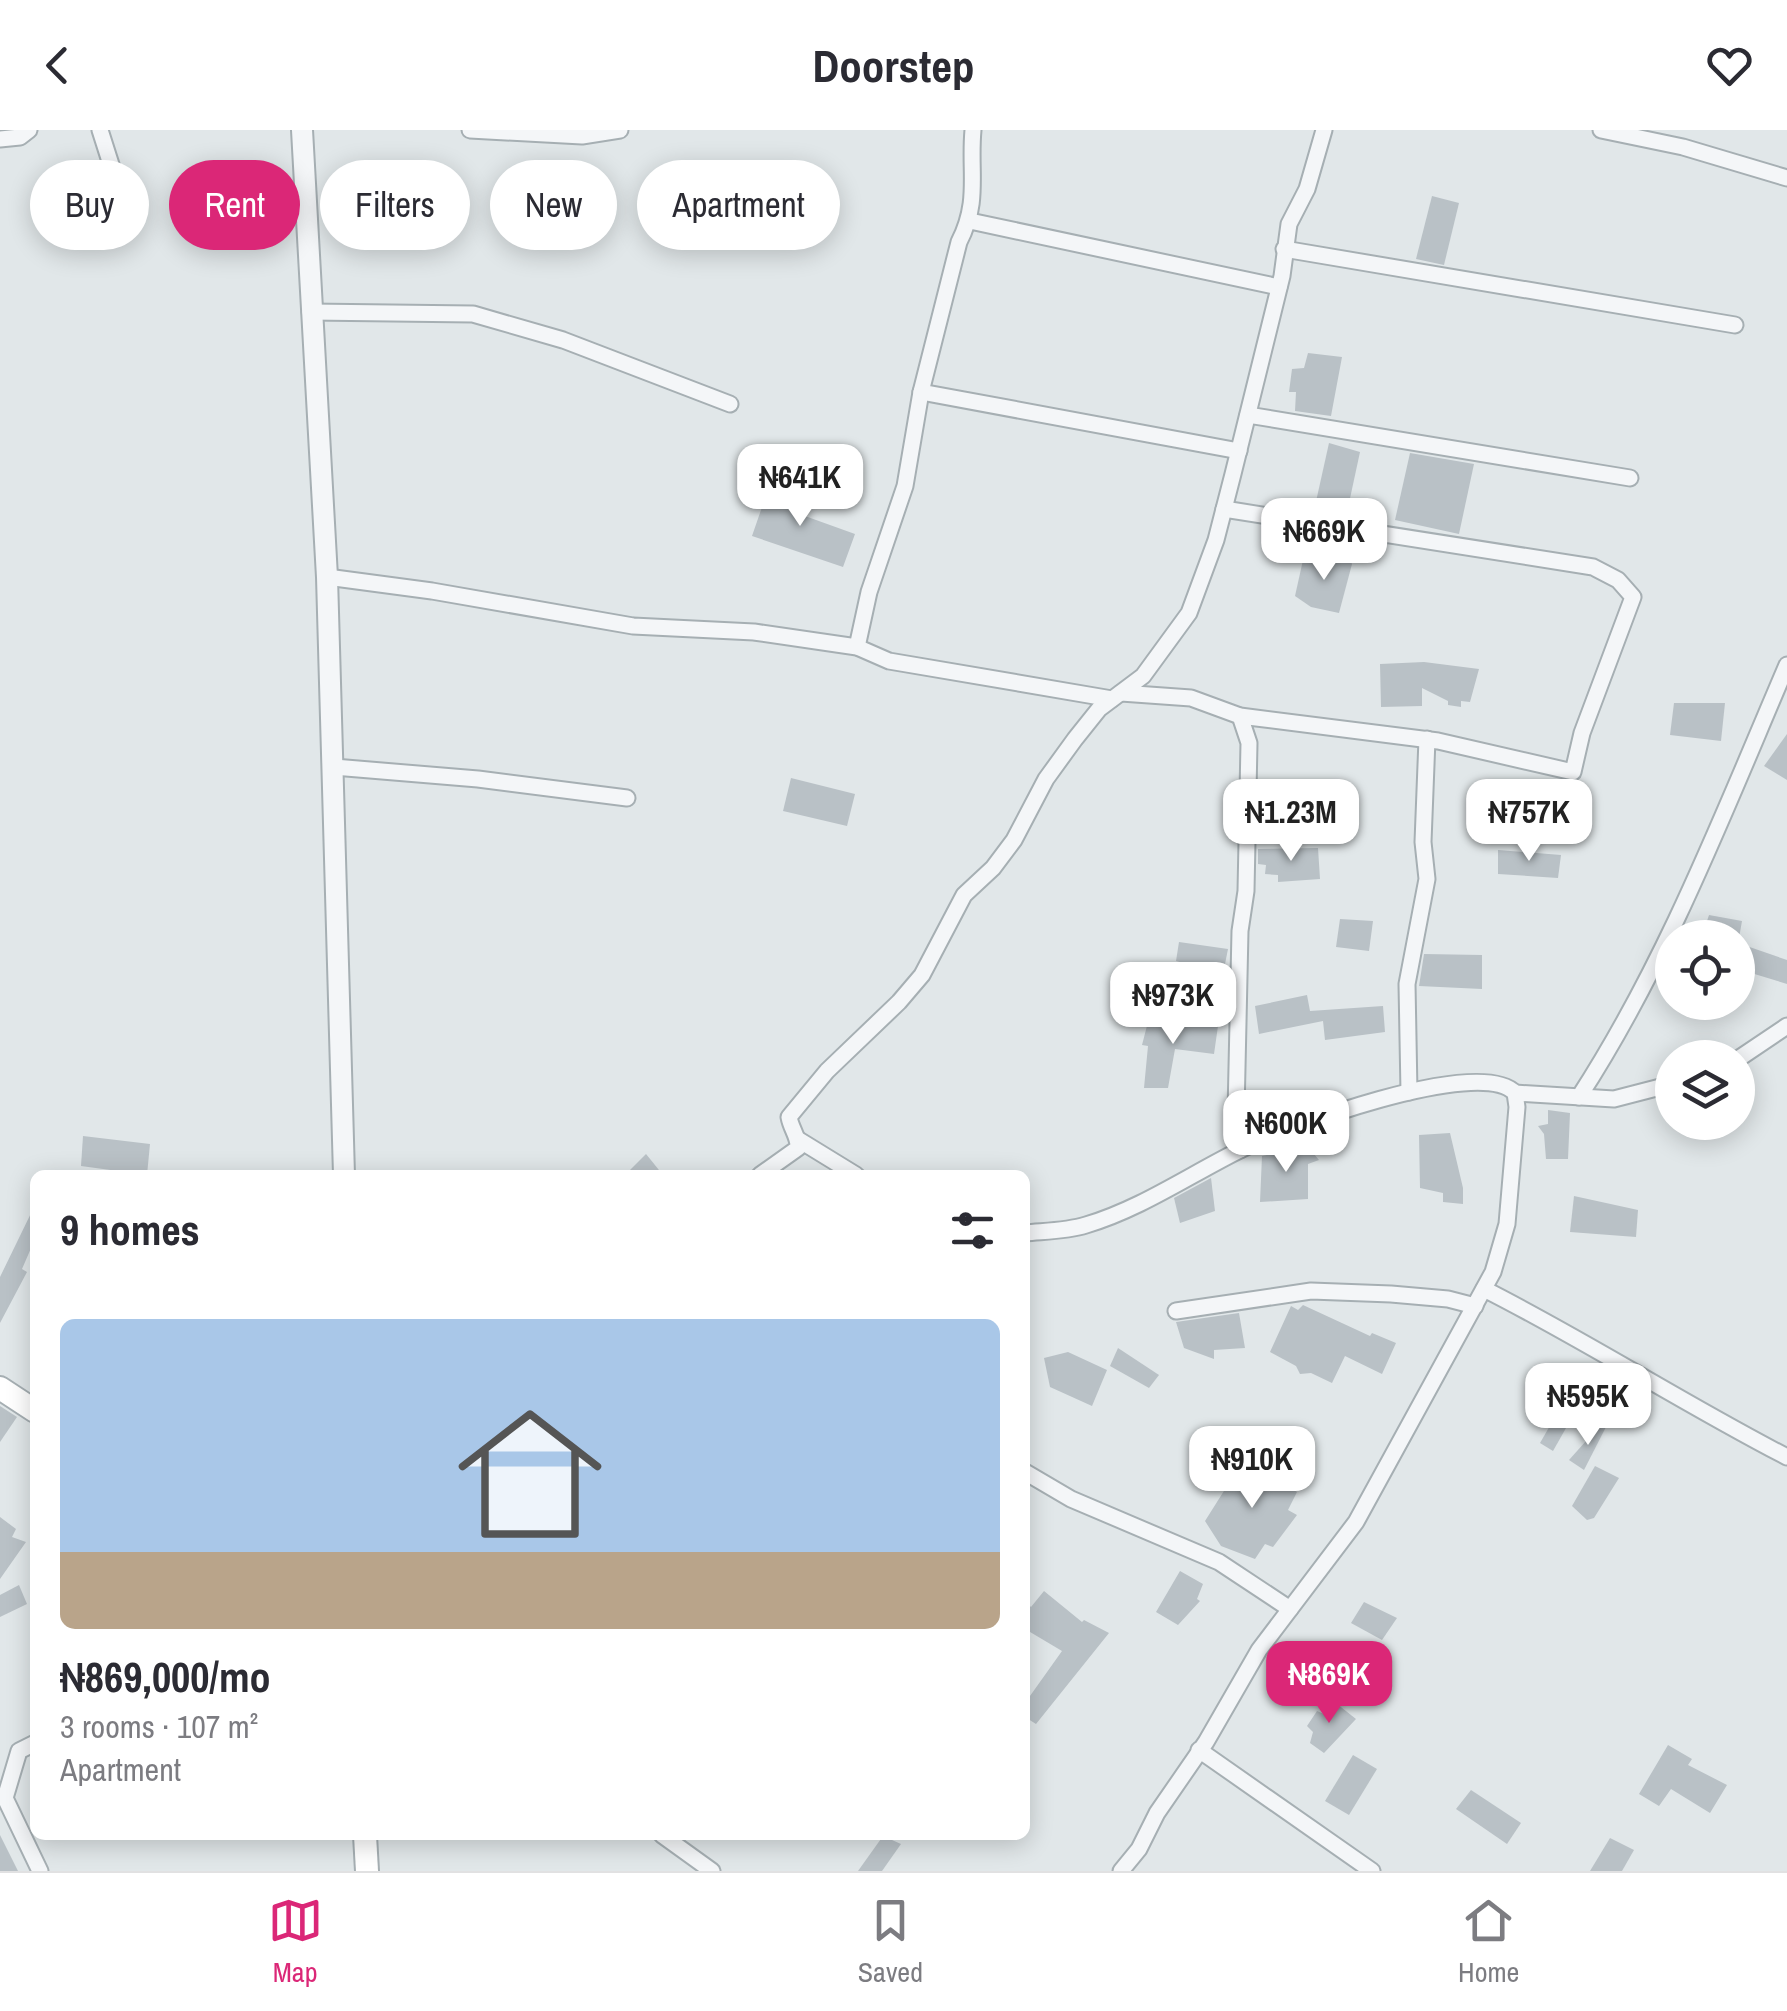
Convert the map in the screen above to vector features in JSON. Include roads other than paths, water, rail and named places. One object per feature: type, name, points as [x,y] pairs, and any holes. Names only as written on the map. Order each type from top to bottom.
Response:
[{"type":"main road","points":[[0,1388],[30,1408]]},
{"type":"main road","points":[[365,1840],[366,1871]]},
{"type":"street","points":[[0,139],[20,138],[29,130]]},
{"type":"street","points":[[100,130],[110,160]]},
{"type":"street","points":[[302,130],[328,577],[344,1170]]},
{"type":"street","points":[[470,130],[582,136],[620,130]]},
{"type":"street","points":[[848,1170],[799,1140],[789,1117],[827,1070],[922,975],[964,895],[992,868],[1022,827],[1046,779],[1099,709],[1143,676],[1189,613],[1239,451],[1279,286],[1289,224],[1306,189],[1324,130]]},
{"type":"street","points":[[1601,130],[1683,146],[1787,178]]},
{"type":"street","points":[[857,647],[869,592],[904,486],[921,392],[959,242],[970,222],[974,193],[970,131]]},
{"type":"street","points":[[970,222],[1279,286]]},
{"type":"street","points":[[1284,249],[1735,325]]},
{"type":"street","points":[[310,312],[473,314],[563,340],[730,404]]},
{"type":"street","points":[[921,392],[1239,451]]},
{"type":"street","points":[[1248,415],[1630,478]]},
{"type":"street","points":[[328,577],[432,590],[633,626],[754,632],[857,647],[889,661],[1116,696],[1190,698],[1240,716],[1426,739],[1573,772],[1582,733],[1633,597],[1618,580],[1593,567],[1224,509]]},
{"type":"street","points":[[1579,1097],[1606,1055],[1702,869],[1787,666]]},
{"type":"street","points":[[1240,716],[1249,743],[1236,1095],[1240,1150]]},
{"type":"street","points":[[1409,1092],[1407,984],[1427,879],[1423,842],[1426,739]]},
{"type":"street","points":[[334,768],[478,779],[626,798]]},
{"type":"street","points":[[1755,1048],[1787,1026]]},
{"type":"street","points":[[1030,1232],[1084,1226],[1173,1187],[1240,1150],[1311,1122],[1409,1092],[1497,1081],[1515,1093],[1614,1099],[1655,1088]]},
{"type":"street","points":[[1121,1871],[1140,1849],[1157,1813],[1259,1650],[1356,1522],[1493,1272],[1507,1224],[1515,1093]]},
{"type":"street","points":[[767,1170],[798,1148],[799,1140]]},
{"type":"street","points":[[1484,1289],[1787,1457]]},
{"type":"street","points":[[1176,1311],[1312,1291],[1391,1294],[1474,1306]]},
{"type":"street","points":[[1030,1475],[1071,1499],[1219,1562],[1290,1609]]},
{"type":"street","points":[[30,1746],[19,1751],[5,1798],[40,1871]]},
{"type":"street","points":[[1199,1750],[1372,1871]]},
{"type":"street","points":[[669,1840],[712,1871]]}]
